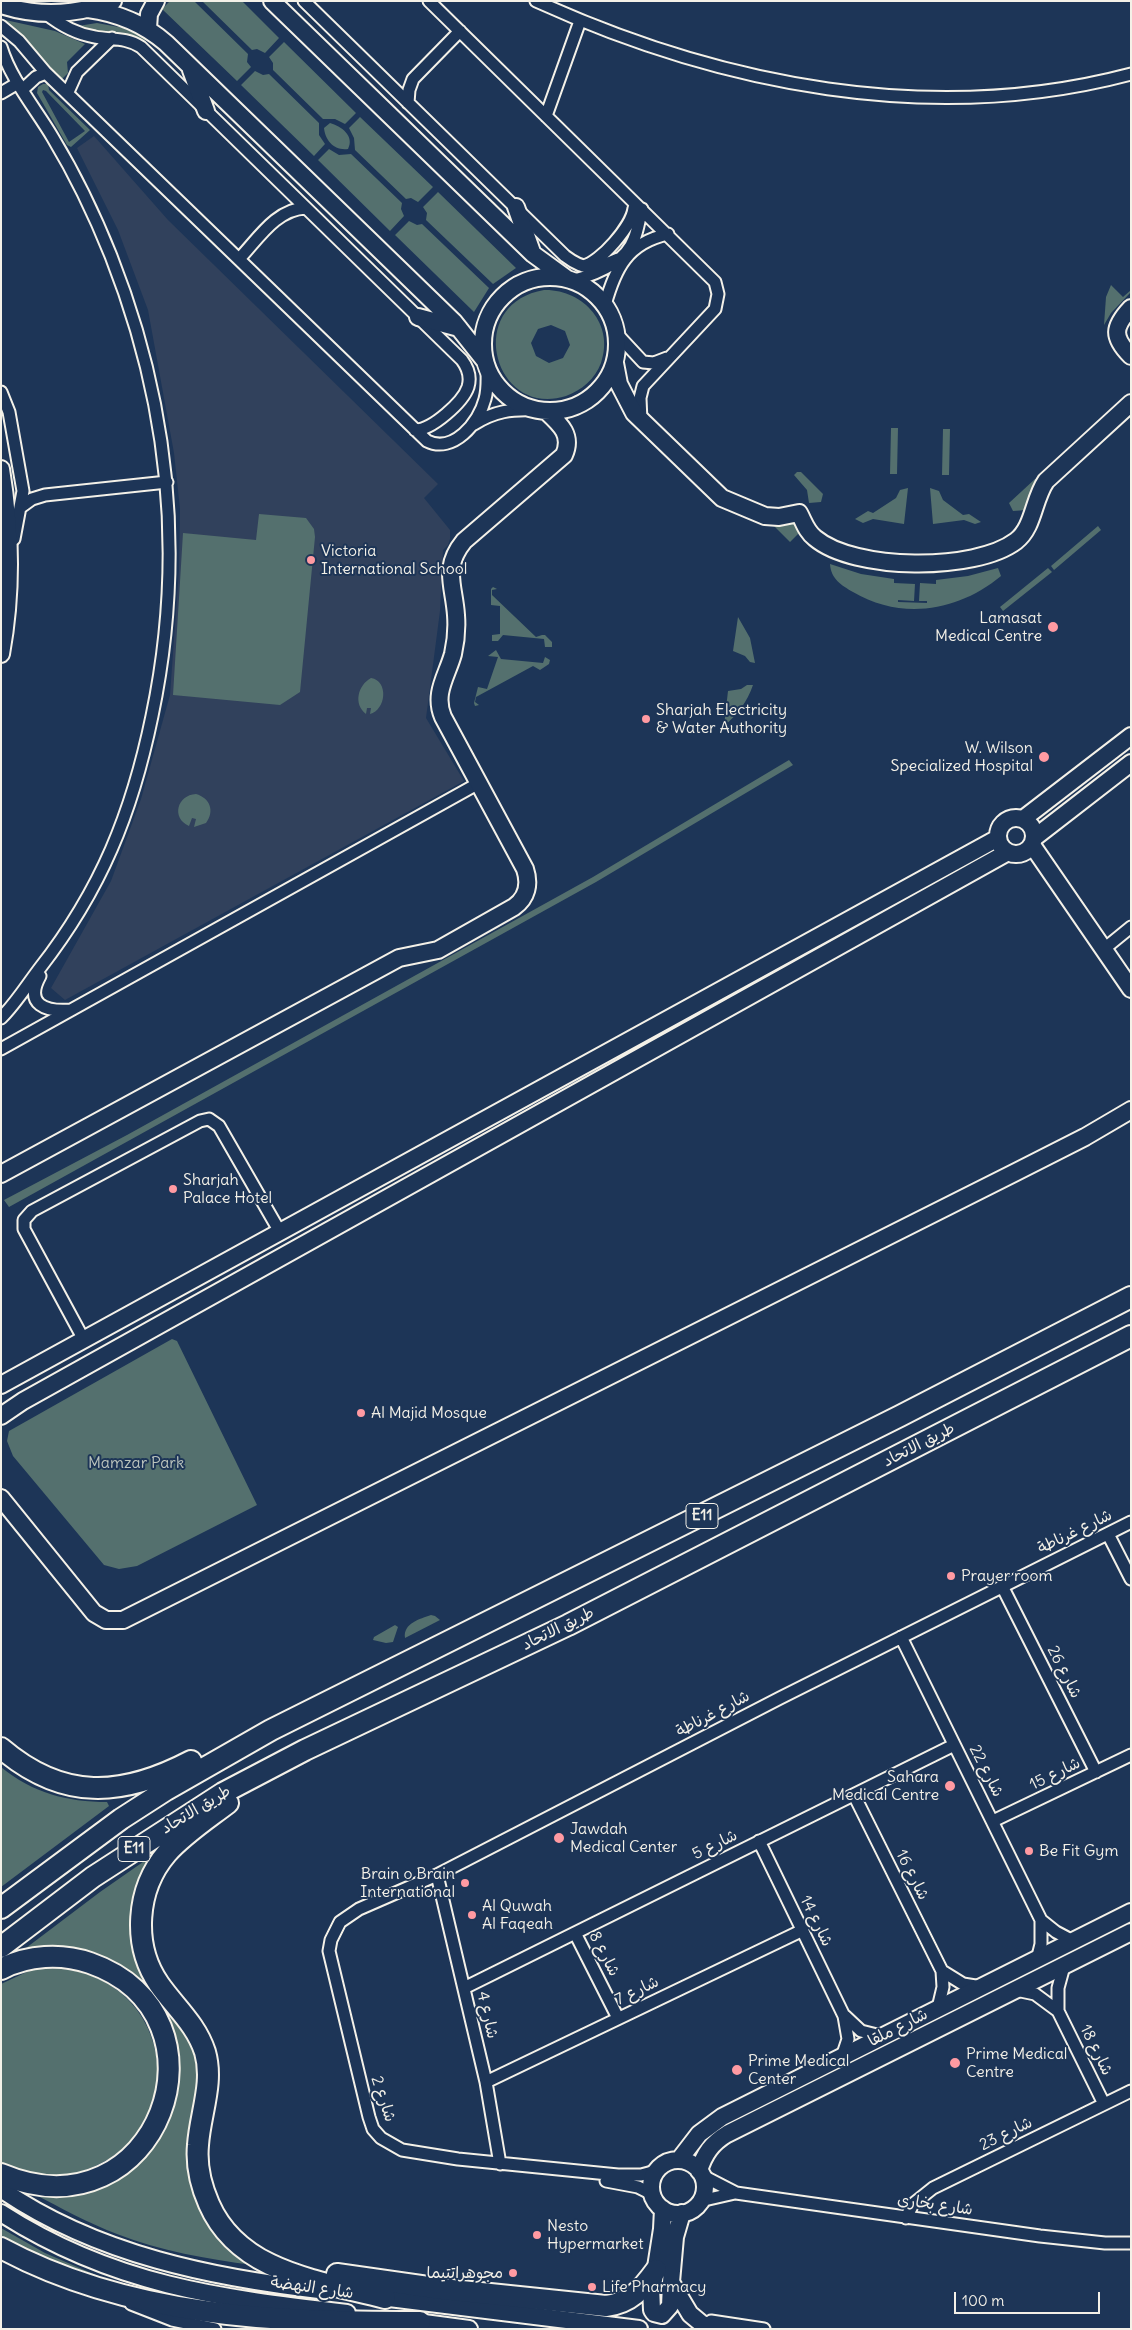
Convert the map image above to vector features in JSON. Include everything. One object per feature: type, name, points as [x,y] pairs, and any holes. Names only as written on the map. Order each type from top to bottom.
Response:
[{"type":"highway","name":"طريق الاتحاد","points":[[1,1908],[121,1819],[166,1790],[271,1730],[935,1399],[1131,1297]]},
{"type":"highway","name":"طريق الاتحاد","points":[[1,1947],[93,1877],[132,1850],[223,1794],[305,1750],[568,1625],[1131,1336]]},
{"type":"highway","points":[[1,1748],[28,1769],[61,1783],[99,1788],[117,1787],[134,1784],[168,1772],[247,1732],[271,1730]]},
{"type":"highway","points":[[276,1766],[171,1849],[151,1877],[142,1904],[141,1931],[149,1965],[159,1983],[195,2030],[205,2054],[208,2080],[197,2157],[198,2172],[210,2208],[220,2224],[234,2241],[266,2264],[298,2276],[385,2298]]},
{"type":"highway","points":[[1,1969],[20,1962],[51,1957],[83,1961],[112,1973],[136,1993],[156,2018],[168,2047],[169,2063],[167,2094],[156,2124],[139,2150],[116,2169],[88,2181],[59,2186],[29,2184],[1,2174]]},
{"type":"highway","points":[[210,2208],[223,2215],[232,2226],[259,2248],[286,2262],[316,2270],[381,2281],[606,2306],[617,2304],[637,2295],[662,2277]]},
{"type":"highway","points":[[1,2248],[68,2278],[113,2293],[222,2314],[288,2320],[420,2322]]},
{"type":"street","points":[[1,5],[45,13],[66,13],[88,9],[113,1]]},
{"type":"street","points":[[148,28],[149,14],[156,1]]},
{"type":"street","points":[[272,1],[533,254],[569,280],[587,288],[605,305],[613,321],[616,333],[615,363],[623,394],[641,421],[722,498],[765,516],[779,517],[799,513],[804,526],[814,538],[841,551],[886,562],[918,564],[972,558],[1016,541],[1027,529],[1038,495],[1046,481],[1131,403]]},
{"type":"street","points":[[304,1],[565,256],[583,266],[596,268],[618,259]]},
{"type":"street","points":[[429,1],[712,277],[718,294],[717,304],[712,313],[644,386],[640,398],[641,421]]},
{"type":"street","points":[[536,1],[580,21],[637,43],[702,63],[784,82],[872,95],[945,98],[1014,95],[1063,89],[1131,74]]},
{"type":"street","points":[[1,1174],[399,958],[438,950],[518,904],[527,888],[525,869],[442,717],[438,705],[440,688],[453,654],[457,627],[450,567],[457,549],[464,541],[564,456],[568,442],[566,433],[540,411],[509,398],[496,385],[486,365],[459,328],[166,42],[148,28],[119,15],[88,9]]},
{"type":"street","points":[[45,13],[76,32],[94,37],[130,41],[140,47],[462,360],[468,370],[469,382],[462,397],[436,422],[424,430],[415,430]]},
{"type":"street","points":[[546,116],[580,21]]},
{"type":"street","points":[[1,26],[19,41],[46,74],[68,92],[427,441],[443,445],[456,440],[470,426],[486,398],[486,365],[482,341],[486,322],[502,297],[519,285],[538,278],[569,280],[599,272],[630,250],[668,234]]},
{"type":"street","points":[[408,103],[409,90],[413,79],[460,31]]},
{"type":"street","points":[[68,92],[82,66],[112,38]]},
{"type":"street","points":[[1,47],[6,62],[71,171],[111,257],[132,316],[149,378],[167,482],[171,564],[168,613],[156,697],[145,746],[124,816],[98,879],[78,916],[16,1002],[1,1018]]},
{"type":"street","points":[[189,66],[206,111]]},
{"type":"street","points":[[1,93],[46,74]]},
{"type":"street","points":[[391,86],[413,79]]},
{"type":"street","points":[[282,214],[286,189]]},
{"type":"street","points":[[605,305],[614,275],[630,250],[634,239],[638,205]]},
{"type":"street","points":[[583,266],[592,263],[626,230],[638,205]]},
{"type":"street","points":[[516,207],[533,254]]},
{"type":"street","points":[[239,259],[282,214],[293,209],[306,208]]},
{"type":"street","points":[[1131,308],[1121,318],[1116,331],[1120,344],[1131,356]]},
{"type":"street","points":[[418,317],[459,328]]},
{"type":"street","points":[[616,333],[643,362],[654,363],[671,356]]},
{"type":"street","points":[[470,426],[497,412],[511,409],[540,411],[571,408],[588,400],[607,380],[615,363]]},
{"type":"street","points":[[1,392],[9,412],[22,485],[21,507],[16,523],[9,565]]},
{"type":"street","points":[[1,469],[6,510],[9,565],[7,609],[1,654]]},
{"type":"street","points":[[21,507],[32,499],[45,495],[167,482]]},
{"type":"street","points":[[22,485],[33,492],[45,495]]},
{"type":"street","points":[[1023,820],[1131,736]]},
{"type":"street","points":[[1131,763],[1033,841],[1019,854],[1008,852],[1003,848],[998,838],[1000,828],[1006,821],[1014,818],[1023,820],[1032,827],[1033,841],[1131,989]]},
{"type":"street","points":[[1,1049],[479,783]]},
{"type":"street","points":[[1,1385],[998,838]]},
{"type":"street","points":[[1,1416],[23,1401],[1008,852]]},
{"type":"street","points":[[1104,949],[1131,927]]},
{"type":"street","points":[[41,1027],[36,984],[46,960]]},
{"type":"street","points":[[16,1002],[24,1000],[57,1011],[75,1009]]},
{"type":"street","points":[[1,1498],[94,1613],[106,1620],[123,1620],[1005,1178],[1085,1137],[1131,1110]]},
{"type":"street","points":[[84,1340],[24,1229],[25,1217],[32,1211],[200,1121],[209,1119],[219,1126],[280,1232]]},
{"type":"street","name":"شارع غرناطة","points":[[329,1950],[334,1931],[348,1915],[437,1875],[901,1637],[1131,1522]]},
{"type":"street","points":[[1108,1534],[1131,1579]]},
{"type":"street","name":"شارع 26","points":[[1002,1586],[1096,1772]]},
{"type":"street","name":"شارع 22","points":[[901,1637],[1041,1920],[1056,1932],[1073,1941]]},
{"type":"street","name":"شارع 5","points":[[464,1988],[954,1745]]},
{"type":"street","name":"شارع 15","points":[[993,1822],[1131,1755]]},
{"type":"street","name":"شارع 16","points":[[854,1795],[942,1971]]},
{"type":"street","name":"شارع 14","points":[[759,1841],[844,2016],[848,2039],[842,2057]]},
{"type":"street","name":"شارع 4","points":[[437,1875],[486,2082],[500,2164]]},
{"type":"street","name":"شارع ملقا","points":[[679,2160],[699,2134],[714,2122],[881,2036],[1131,1912]]},
{"type":"street","name":"شارع 22","points":[[1037,1960],[1041,1944],[1041,1920]]},
{"type":"street","name":"شارع 7","points":[[486,2082],[803,1930]]},
{"type":"street","name":"شارع ملقا","points":[[701,2174],[705,2154],[718,2139],[1131,1932]]},
{"type":"street","name":"شارع 8","points":[[575,1933],[618,2018]]},
{"type":"street","name":"شارع 2","points":[[329,1950],[344,2020],[373,2129],[381,2138],[402,2150],[500,2164],[626,2176],[656,2171]]},
{"type":"street","name":"شارع 18","points":[[1058,2011],[1058,1988],[1064,1966]]},
{"type":"street","points":[[942,1971],[963,1984],[982,1987]]},
{"type":"street","points":[[938,2008],[942,1988],[942,1971]]},
{"type":"street","name":"شارع 18","points":[[1016,1990],[1044,1999],[1058,2011],[1104,2104]]},
{"type":"street","name":"شارع 14","points":[[844,2016],[861,2031],[881,2036]]},
{"type":"street","points":[[759,2118],[771,2105],[826,2078],[828,2074],[822,2067]]},
{"type":"street","name":"شارع 23","points":[[906,2218],[913,2204],[933,2188],[1131,2091]]},
{"type":"street","points":[[679,2160],[692,2164],[701,2174],[705,2186],[700,2201],[691,2210],[674,2213],[663,2208],[652,2194],[652,2180],[656,2171],[664,2164],[679,2160]]},
{"type":"street","name":"شارع 2","points":[[556,2170],[568,2176],[638,2187],[652,2194]]},
{"type":"street","name":"شارع بخارى","points":[[701,2174],[736,2193],[906,2218],[1095,2242],[1131,2243]]},
{"type":"street","name":"شارع النهضة","points":[[1,2189],[71,2229],[151,2258],[244,2279],[639,2329]]},
{"type":"street","name":"شارع بخارى","points":[[700,2201],[736,2193]]},
{"type":"street","points":[[663,2208],[662,2277],[690,2314],[702,2324],[720,2329]]},
{"type":"street","name":"شارع النهضة","points":[[1,2213],[47,2240],[81,2256],[158,2283],[245,2300],[468,2329]]},
{"type":"street","points":[[571,2320],[629,2306],[643,2297],[662,2277],[682,2213]]},
{"type":"street","points":[[662,2277],[698,2314],[716,2322],[764,2329]]},
{"type":"street","points":[[113,2293],[155,2315],[215,2329]]},
{"type":"shaded area","name":"Victoria International School","points":[[94,136],[168,220],[438,484],[424,498],[450,530],[450,539],[448,545],[443,550],[440,611],[426,718],[464,781],[65,1000],[51,988],[111,881],[141,799],[170,695],[179,570],[180,509],[174,453],[148,310],[118,230],[77,148]]},
{"type":"green space","points":[[170,1],[194,1],[248,54],[247,62],[251,67],[237,81],[162,9]]},
{"type":"green space","points":[[202,1],[242,1],[279,38],[265,53],[257,49],[252,50]]},
{"type":"green space","points":[[1,19],[55,31],[85,44],[67,62],[68,73],[61,80],[1,22]]},
{"type":"green space","points":[[97,23],[124,28],[148,40],[141,41],[126,33],[92,31],[78,26]]},
{"type":"green space","points":[[284,42],[356,113],[345,124],[335,119],[323,119],[273,70],[273,63],[269,57]]},
{"type":"green space","points":[[255,71],[263,75],[269,74],[319,123],[319,135],[325,144],[314,156],[241,85]]},
{"type":"green space","points":[[48,84],[49,90],[90,130],[71,147],[67,145],[37,93],[38,87]],"holes":[[[43,90],[85,131],[69,142],[42,92]]]},
{"type":"green space","points":[[360,117],[433,187],[418,202],[411,198],[406,199],[355,150],[354,138],[349,128]]},
{"type":"green space","points":[[330,123],[346,132],[350,140],[348,149],[338,148],[328,140],[324,128]]},
{"type":"green space","points":[[329,149],[339,155],[351,154],[402,203],[401,209],[404,216],[390,231],[318,160]]},
{"type":"green space","points":[[438,192],[516,268],[493,284],[426,220],[427,213],[423,207]]},
{"type":"green space","points":[[409,221],[417,225],[422,224],[489,288],[474,312],[395,235]]},
{"type":"green space","points":[[1111,285],[1123,297],[1131,290],[1131,292],[1111,313],[1104,325],[1106,297]]},
{"type":"green space","points":[[544,290],[558,291],[583,302],[592,312],[599,322],[603,335],[604,349],[598,369],[592,379],[583,387],[566,396],[541,399],[521,391],[506,376],[498,357],[496,336],[503,316],[519,300]],"holes":[[[551,325],[565,331],[570,345],[563,358],[549,363],[536,356],[531,343],[538,329]]]},
{"type":"green space","points":[[891,428],[898,428],[897,474],[890,474]]},
{"type":"green space","points":[[943,429],[950,429],[949,475],[942,475]]},
{"type":"green space","points":[[797,472],[801,472],[823,494],[821,502],[809,503],[807,490],[794,475]]},
{"type":"green space","points":[[1035,479],[1040,484],[1029,495],[1027,510],[1013,511],[1009,503]]},
{"type":"green space","points":[[908,488],[904,524],[873,519],[863,523],[855,519],[868,511],[873,513],[896,498],[900,490]]},
{"type":"green space","points":[[930,488],[939,491],[943,500],[963,515],[969,514],[981,522],[975,524],[964,520],[933,524]]},
{"type":"green space","points":[[259,514],[306,518],[314,529],[315,537],[300,692],[280,705],[173,695],[183,533],[256,540]]},
{"type":"green space","points":[[796,519],[801,531],[790,542],[770,522]]},
{"type":"green space","points":[[1098,526],[1101,530],[1054,570],[1051,566]]},
{"type":"green space","points":[[830,564],[861,574],[894,579],[894,583],[915,584],[914,601],[898,600],[898,602],[927,603],[927,601],[919,601],[920,583],[936,584],[936,580],[968,576],[998,568],[1001,576],[985,588],[949,604],[930,608],[910,609],[891,607],[853,592],[835,578]]},
{"type":"green space","points":[[1048,568],[1052,572],[1003,611],[1000,607]]},
{"type":"green space","points":[[493,587],[497,589],[492,590],[492,595],[536,637],[545,635],[552,642],[552,647],[545,647],[544,639],[503,635],[498,641],[492,641],[492,635],[500,634],[500,606],[491,605],[491,589]]},
{"type":"green space","points":[[738,617],[750,638],[755,663],[750,662],[745,656],[733,651]]},
{"type":"green space","points":[[496,650],[501,659],[543,663],[545,657],[550,660],[549,664],[540,670],[533,666],[476,697],[475,702],[479,705],[475,706],[474,703],[478,687],[487,689],[498,657],[488,656]]},
{"type":"green space","points":[[371,678],[381,684],[383,696],[379,707],[370,714],[371,708],[367,708],[366,714],[359,705],[358,700],[360,690]]},
{"type":"green space","points":[[747,685],[753,685],[748,697],[738,712],[724,726],[728,691],[741,689]]},
{"type":"green space","points":[[789,760],[793,765],[596,882],[9,1207],[4,1200],[127,1135],[593,877]]},
{"type":"green space","points":[[196,794],[208,802],[210,814],[206,823],[194,827],[196,819],[192,818],[189,826],[183,822],[178,813],[184,798]]},
{"type":"green space","name":"Mamzar Park","points":[[172,1339],[177,1341],[257,1505],[137,1566],[119,1569],[104,1565],[13,1456],[7,1441],[9,1431]]},
{"type":"green space","points":[[431,1615],[440,1620],[405,1638],[409,1625]]},
{"type":"green space","points":[[395,1625],[398,1627],[393,1642],[386,1643],[373,1640],[374,1637]]},
{"type":"green space","points":[[1,1767],[38,1790],[64,1798],[107,1802],[109,1806],[1,1887]]},
{"type":"green space","points":[[153,1855],[143,1871],[134,1901],[178,2018],[194,2047],[198,2063],[198,2080],[189,2153],[253,2265],[184,2254],[134,2240],[96,2225],[34,2194],[71,2194],[99,2186],[138,2160],[155,2141],[168,2116],[145,1988],[119,1966],[94,1954],[22,1951]]},
{"type":"green space","points":[[45,1968],[90,1975],[124,1995],[146,2024],[157,2058],[155,2094],[141,2128],[115,2155],[75,2173],[57,2175],[27,2172],[1,2163],[1,1984],[31,1970]]},
{"type":"green space","points":[[1,2228],[45,2253],[119,2285],[71,2271],[1,2238]]},
{"type":"place","name":"Victoria International School","points":[[311,560]]},
{"type":"place","name":"Lamasat Medical Centre","points":[[1053,627]]},
{"type":"place","name":"Sharjah Electricity & Water Authority","points":[[646,719]]},
{"type":"place","name":"W. Wilson Specialized Hospital","points":[[1044,757]]},
{"type":"place","name":"Sharjah Palace Hotel","points":[[173,1189]]},
{"type":"place","name":"Al Majid Mosque","points":[[361,1413]]},
{"type":"place","name":"Prayer room","points":[[951,1576]]},
{"type":"place","name":"Sahara Medical Centre","points":[[950,1786]]},
{"type":"place","name":"Jawdah Medical Center","points":[[559,1838]]},
{"type":"place","name":"Be Fit Gym","points":[[1029,1851]]},
{"type":"place","name":"Brain o Brain International","points":[[465,1883]]},
{"type":"place","name":"Al Quwah Al Faqeah","points":[[472,1915]]},
{"type":"place","name":"Prime Medical Centre","points":[[955,2063]]},
{"type":"place","name":"Prime Medical Center","points":[[737,2070]]},
{"type":"place","name":"Nesto Hypermarket","points":[[537,2235]]},
{"type":"place","name":"مجوهراتتيما","points":[[513,2273]]},
{"type":"place","name":"Life Pharmacy","points":[[592,2287]]}]
